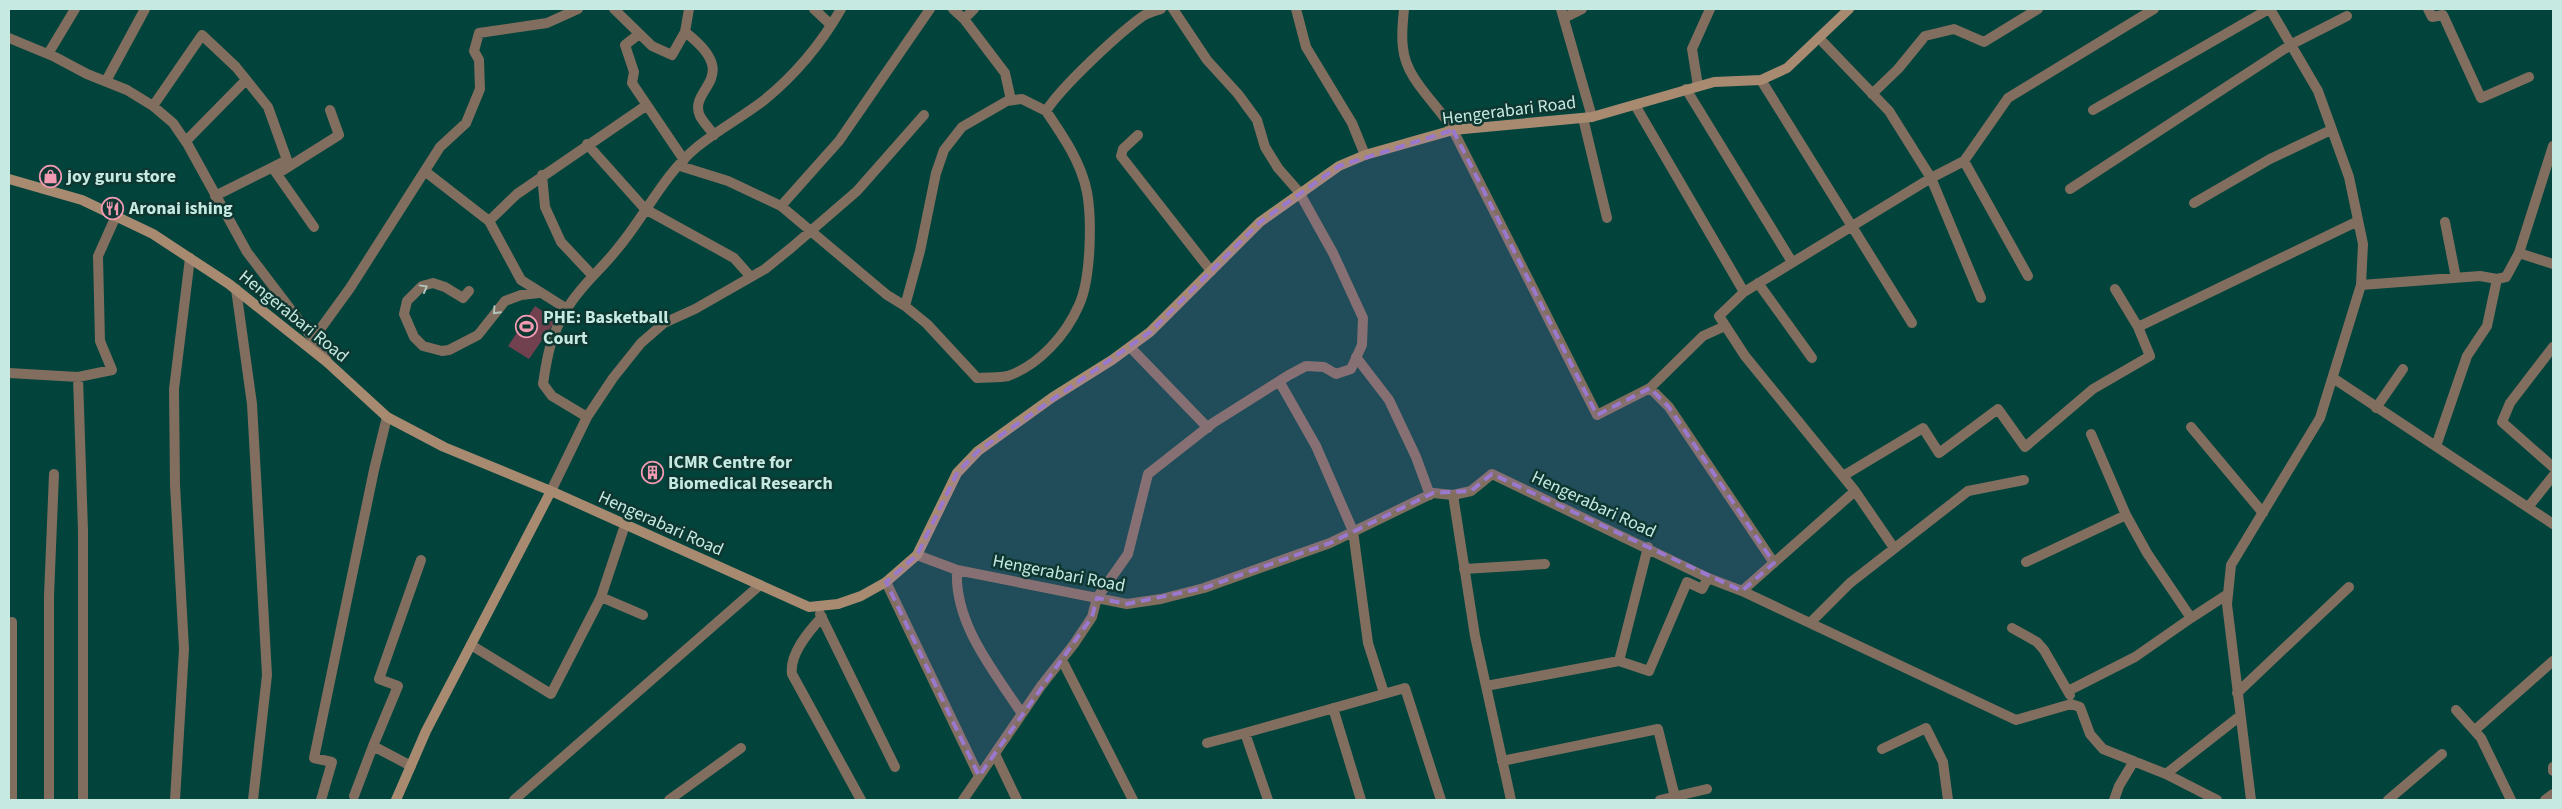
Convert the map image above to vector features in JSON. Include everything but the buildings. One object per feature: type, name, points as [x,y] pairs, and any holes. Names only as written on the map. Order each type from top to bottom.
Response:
[{"type":"main road","name":"Hengerabari Road","points":[[9,179],[82,200],[153,234],[236,289],[327,362],[387,417],[444,447],[551,491],[808,607],[838,604],[853,599],[886,582],[917,555],[957,474],[978,450],[1150,332],[1260,222],[1299,192],[1338,166],[1453,130],[1587,117],[1635,105],[1686,88],[1714,82],[1761,80],[1787,68],[1849,9]]},
{"type":"main road","points":[[396,800],[471,645],[551,491]]},
{"type":"street","points":[[48,54],[75,9]]},
{"type":"street","points":[[106,81],[145,9]]},
{"type":"street","points":[[313,339],[350,288],[440,148],[466,123],[472,112],[480,89],[479,60],[474,51],[479,33],[547,23],[578,9]]},
{"type":"street","points":[[614,9],[652,46],[672,55],[685,32],[689,9]]},
{"type":"street","points":[[814,9],[831,25]]},
{"type":"street","points":[[587,417],[552,396],[543,384],[548,346],[567,309],[593,276],[619,248],[645,209],[696,147],[762,102],[786,82],[815,48],[841,9]]},
{"type":"street","points":[[781,206],[839,141],[930,9]]},
{"type":"street","points":[[953,9],[964,19],[1005,73],[1011,100]]},
{"type":"street","points":[[964,19],[974,9]]},
{"type":"street","points":[[1046,112],[1077,77],[1120,36],[1144,16],[1161,9]]},
{"type":"street","points":[[963,800],[1092,617],[1098,598],[1128,554],[1148,474],[1208,428],[1279,381],[1306,366],[1324,367],[1336,374],[1350,369],[1362,345],[1363,318],[1333,253],[1299,192],[1278,168],[1265,147],[1257,120],[1238,94],[1207,60],[1173,9]]},
{"type":"street","points":[[1296,9],[1306,47],[1352,123],[1365,156]]},
{"type":"street","points":[[1404,9],[1402,49],[1413,77],[1442,111],[1453,130],[1598,415],[1650,388],[1703,336],[1725,326]]},
{"type":"street","points":[[1582,9],[1562,14],[1587,117],[1606,218]]},
{"type":"street","points":[[1698,86],[1692,49],[1710,9]]},
{"type":"street","points":[[1872,94],[1898,69],[1925,36],[1954,29],[1984,42],[2038,9]]},
{"type":"street","points":[[1894,548],[1855,491],[1745,356],[1719,316],[1744,292],[1758,283],[1931,178],[1964,161],[2008,98],[2154,9]]},
{"type":"street","points":[[2093,110],[2270,9],[2318,91],[2349,177],[2363,244],[2361,286],[2320,418],[2231,565],[2228,594],[2237,693],[2251,800]]},
{"type":"street","points":[[2428,9],[2432,16],[2443,15],[2480,98],[2529,77]]},
{"type":"street","points":[[2070,189],[2292,44],[2347,16]]},
{"type":"street","points":[[685,32],[702,46],[710,57],[712,73],[709,86],[699,99],[699,114],[714,135]]},
{"type":"street","points":[[639,34],[625,45],[634,72],[632,84],[682,163],[728,180],[781,206],[887,295],[905,306],[927,324],[978,378],[1007,376],[1038,360],[1058,338],[1080,304],[1091,252],[1087,192],[1070,146],[1046,112],[1022,99],[1011,100],[978,116],[962,128],[944,150],[936,173],[920,252],[905,306]]},
{"type":"street","points":[[153,106],[202,35],[246,80],[268,107],[287,160],[275,171]]},
{"type":"street","points":[[9,38],[127,90],[153,106],[173,123],[186,141],[247,252],[313,339],[327,362]]},
{"type":"street","points":[[1819,38],[1889,111],[1931,178],[1981,298]]},
{"type":"street","points":[[186,141],[246,80]]},
{"type":"street","points":[[1761,80],[1850,227],[1912,323]]},
{"type":"street","points":[[1686,88],[1792,262]]},
{"type":"street","points":[[489,221],[516,194],[647,105]]},
{"type":"street","points":[[1635,105],[1744,292]]},
{"type":"street","points":[[215,196],[275,171],[339,135],[330,110]]},
{"type":"street","points":[[551,491],[587,417],[613,378],[641,343],[664,323],[696,309],[765,269],[813,231],[857,191],[924,115]]},
{"type":"street","points":[[2194,203],[2270,159],[2332,130]]},
{"type":"street","points":[[1138,135],[1123,150],[1121,156],[1211,271]]},
{"type":"street","points":[[587,144],[645,209],[734,258],[750,276]]},
{"type":"street","points":[[2361,286],[2480,276],[2497,279],[2509,273],[2519,253],[2553,146]]},
{"type":"street","points":[[1964,161],[2028,276]]},
{"type":"street","points":[[275,171],[314,227]]},
{"type":"street","points":[[426,172],[489,221],[521,280],[567,309]]},
{"type":"street","points":[[542,175],[546,207],[561,242],[593,276]]},
{"type":"street","points":[[9,373],[78,377],[112,370],[100,341],[98,256],[116,216]]},
{"type":"street","points":[[2138,327],[2358,222]]},
{"type":"street","points":[[2445,222],[2456,278]]},
{"type":"street","points":[[2519,253],[2553,264]]},
{"type":"street","points":[[175,800],[184,649],[175,485],[174,389],[190,258]]},
{"type":"street","points":[[2436,446],[2467,356],[2487,326],[2497,279]]},
{"type":"street","points":[[469,291],[463,298],[445,287],[433,283],[422,286],[407,301],[404,314],[414,337],[423,346],[442,351],[449,350],[478,335],[504,301],[521,295],[539,293]]},
{"type":"street","points":[[1758,283],[1812,358]]},
{"type":"street","points":[[236,289],[252,404],[266,675],[254,800]]},
{"type":"street","points":[[1843,476],[1923,428],[1939,452],[1998,409],[2025,447],[2093,389],[2150,356],[2138,327],[2115,289]]},
{"type":"street","points":[[2553,346],[2510,403],[2502,422],[2553,468]]},
{"type":"street","points":[[1130,347],[1208,428]]},
{"type":"street","points":[[1356,357],[1389,400],[1416,457],[1430,495]]},
{"type":"street","points":[[2376,408],[2403,369]]},
{"type":"street","points":[[78,377],[83,531],[82,800]]},
{"type":"street","points":[[2333,378],[2376,408],[2529,506],[2553,524]]},
{"type":"street","points":[[1279,381],[1316,446],[1354,532],[1368,642],[1384,693]]},
{"type":"street","points":[[1650,388],[1670,407],[1774,563]]},
{"type":"street","points":[[321,800],[332,762],[314,758],[374,470],[387,417]]},
{"type":"street","points":[[2191,427],[2263,513]]},
{"type":"street","points":[[2092,434],[2126,515],[2147,553],[2191,618]]},
{"type":"street","points":[[49,800],[49,596],[54,474]]},
{"type":"street","name":"Hengerabari Road","points":[[917,555],[957,570],[1127,604],[1161,599],[1204,588],[1330,543],[1430,495],[1453,495],[1471,491],[1492,474],[1648,547],[1708,578],[1742,591],[2016,720],[2072,704]]},
{"type":"street","points":[[2529,506],[2553,476]]},
{"type":"street","points":[[1810,623],[1850,583],[1968,491],[2024,480]]},
{"type":"street","points":[[1742,591],[1855,491]]},
{"type":"street","points":[[1453,495],[1475,636],[1511,800]]},
{"type":"street","points":[[2026,562],[2126,515]]},
{"type":"street","points":[[471,645],[552,694],[601,597],[625,525]]},
{"type":"street","points":[[1620,661],[1648,547]]},
{"type":"street","points":[[354,796],[398,686],[379,678],[421,560]]},
{"type":"street","points":[[1464,569],[1545,564]]},
{"type":"street","points":[[957,570],[956,588],[966,623],[985,657],[1022,714]]},
{"type":"street","points":[[1486,686],[1620,661],[1649,671],[1686,582],[1702,589],[1708,578]]},
{"type":"street","points":[[886,582],[979,776]]},
{"type":"street","points":[[514,800],[760,585]]},
{"type":"street","points":[[2237,693],[2350,587]]},
{"type":"street","points":[[2068,691],[2135,657],[2228,594]]},
{"type":"street","points":[[601,597],[643,615]]},
{"type":"street","points":[[817,606],[896,767]]},
{"type":"street","points":[[822,618],[794,656],[791,666],[792,674],[862,800]]},
{"type":"street","points":[[12,622],[12,800]]},
{"type":"street","points":[[2012,628],[2036,642],[2044,650],[2068,691],[2072,704],[2080,707],[2090,734],[2103,749],[2166,774],[2217,800]]},
{"type":"street","points":[[1062,660],[1133,800]]},
{"type":"street","points":[[2475,730],[2553,661]]},
{"type":"street","points":[[1207,743],[1405,688],[1441,800]]},
{"type":"street","points":[[1333,708],[1361,800]]},
{"type":"street","points":[[2456,710],[2475,730],[2487,750],[2511,800]]},
{"type":"street","points":[[2166,774],[2240,716]]},
{"type":"street","points":[[1882,749],[1926,728],[1943,762],[1948,800]]},
{"type":"street","points":[[1502,761],[1658,729],[1675,797]]},
{"type":"street","points":[[1245,733],[1268,800]]},
{"type":"street","points":[[373,746],[411,766]]},
{"type":"street","points":[[669,800],[741,748]]},
{"type":"street","points":[[995,754],[1017,800]]},
{"type":"street","points":[[2388,800],[2442,754]]},
{"type":"street","points":[[2114,800],[2119,786],[2134,761]]},
{"type":"street","points":[[1660,800],[1707,789]]},
{"type":"street","points":[[2545,800],[2553,794]]},
{"type":"highlighted area","points":[[1453,130],[1597,415],[1650,388],[1669,407],[1774,563],[1742,591],[1492,474],[1471,491],[1433,493],[1330,543],[1204,588],[1127,604],[1097,598],[1092,617],[979,776],[886,582],[917,555],[957,473],[978,451],[1150,332],[1260,222],[1339,166]]},
{"type":"shaded area","points":[[535,306],[556,320],[529,359],[508,346]]},
{"type":"place","name":"joy guru store","points":[[51,176]]},
{"type":"place","name":"Aronai ishing","points":[[113,208]]},
{"type":"place","name":"PHE: Basketball Court","points":[[527,327]]},
{"type":"place","name":"ICMR Centre for Biomedical Research","points":[[652,472]]}]
